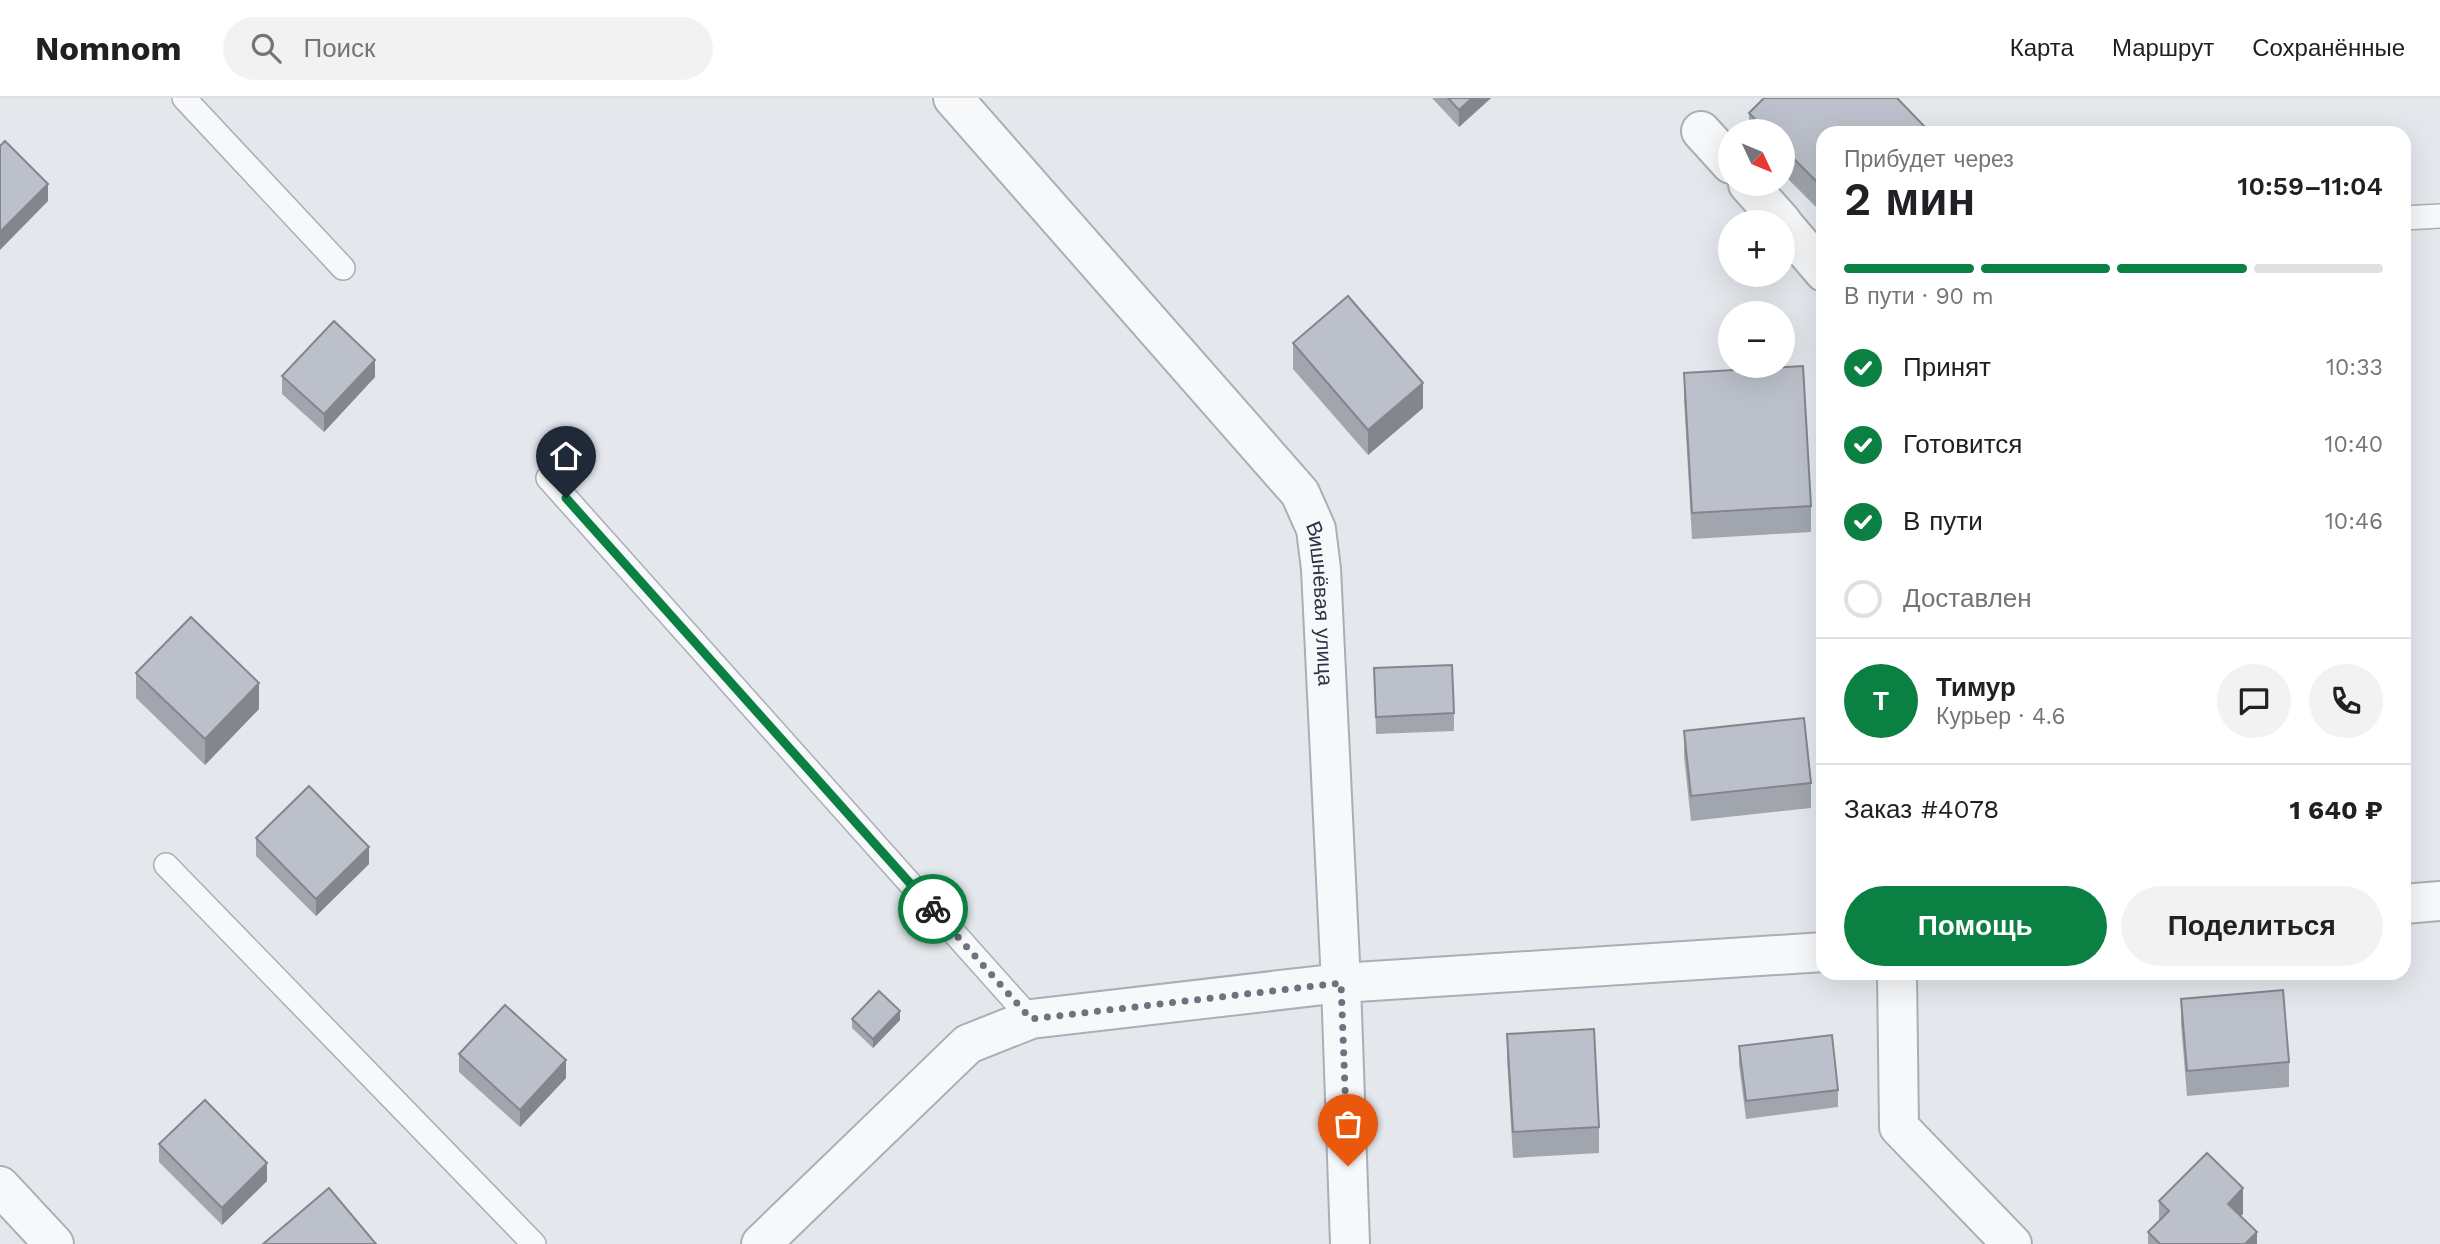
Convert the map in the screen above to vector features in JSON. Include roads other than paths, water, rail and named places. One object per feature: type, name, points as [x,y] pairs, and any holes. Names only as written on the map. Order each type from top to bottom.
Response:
[{"type":"street","name":"Вишнёвая улица","points":[[953,98],[1300,492],[1316,529],[1321,569],[1341,983],[1350,1244]]},
{"type":"street","points":[[1701,131],[1718,150]]},
{"type":"street","points":[[1758,196],[1771,210]]},
{"type":"street","points":[[1795,238],[1816,263]]},
{"type":"street","points":[[2411,903],[2440,901]]},
{"type":"street","points":[[761,1244],[968,1044],[1031,1019],[1341,983],[1816,953]]},
{"type":"street","points":[[1897,980],[1899,1127],[2012,1244]]},
{"type":"street","points":[[0,1186],[54,1244]]},
{"type":"lane","points":[[184,98],[343,268]]},
{"type":"lane","points":[[2411,218],[2440,216]]},
{"type":"lane","points":[[548,478],[1031,1019]]},
{"type":"lane","points":[[166,865],[534,1244]]}]
